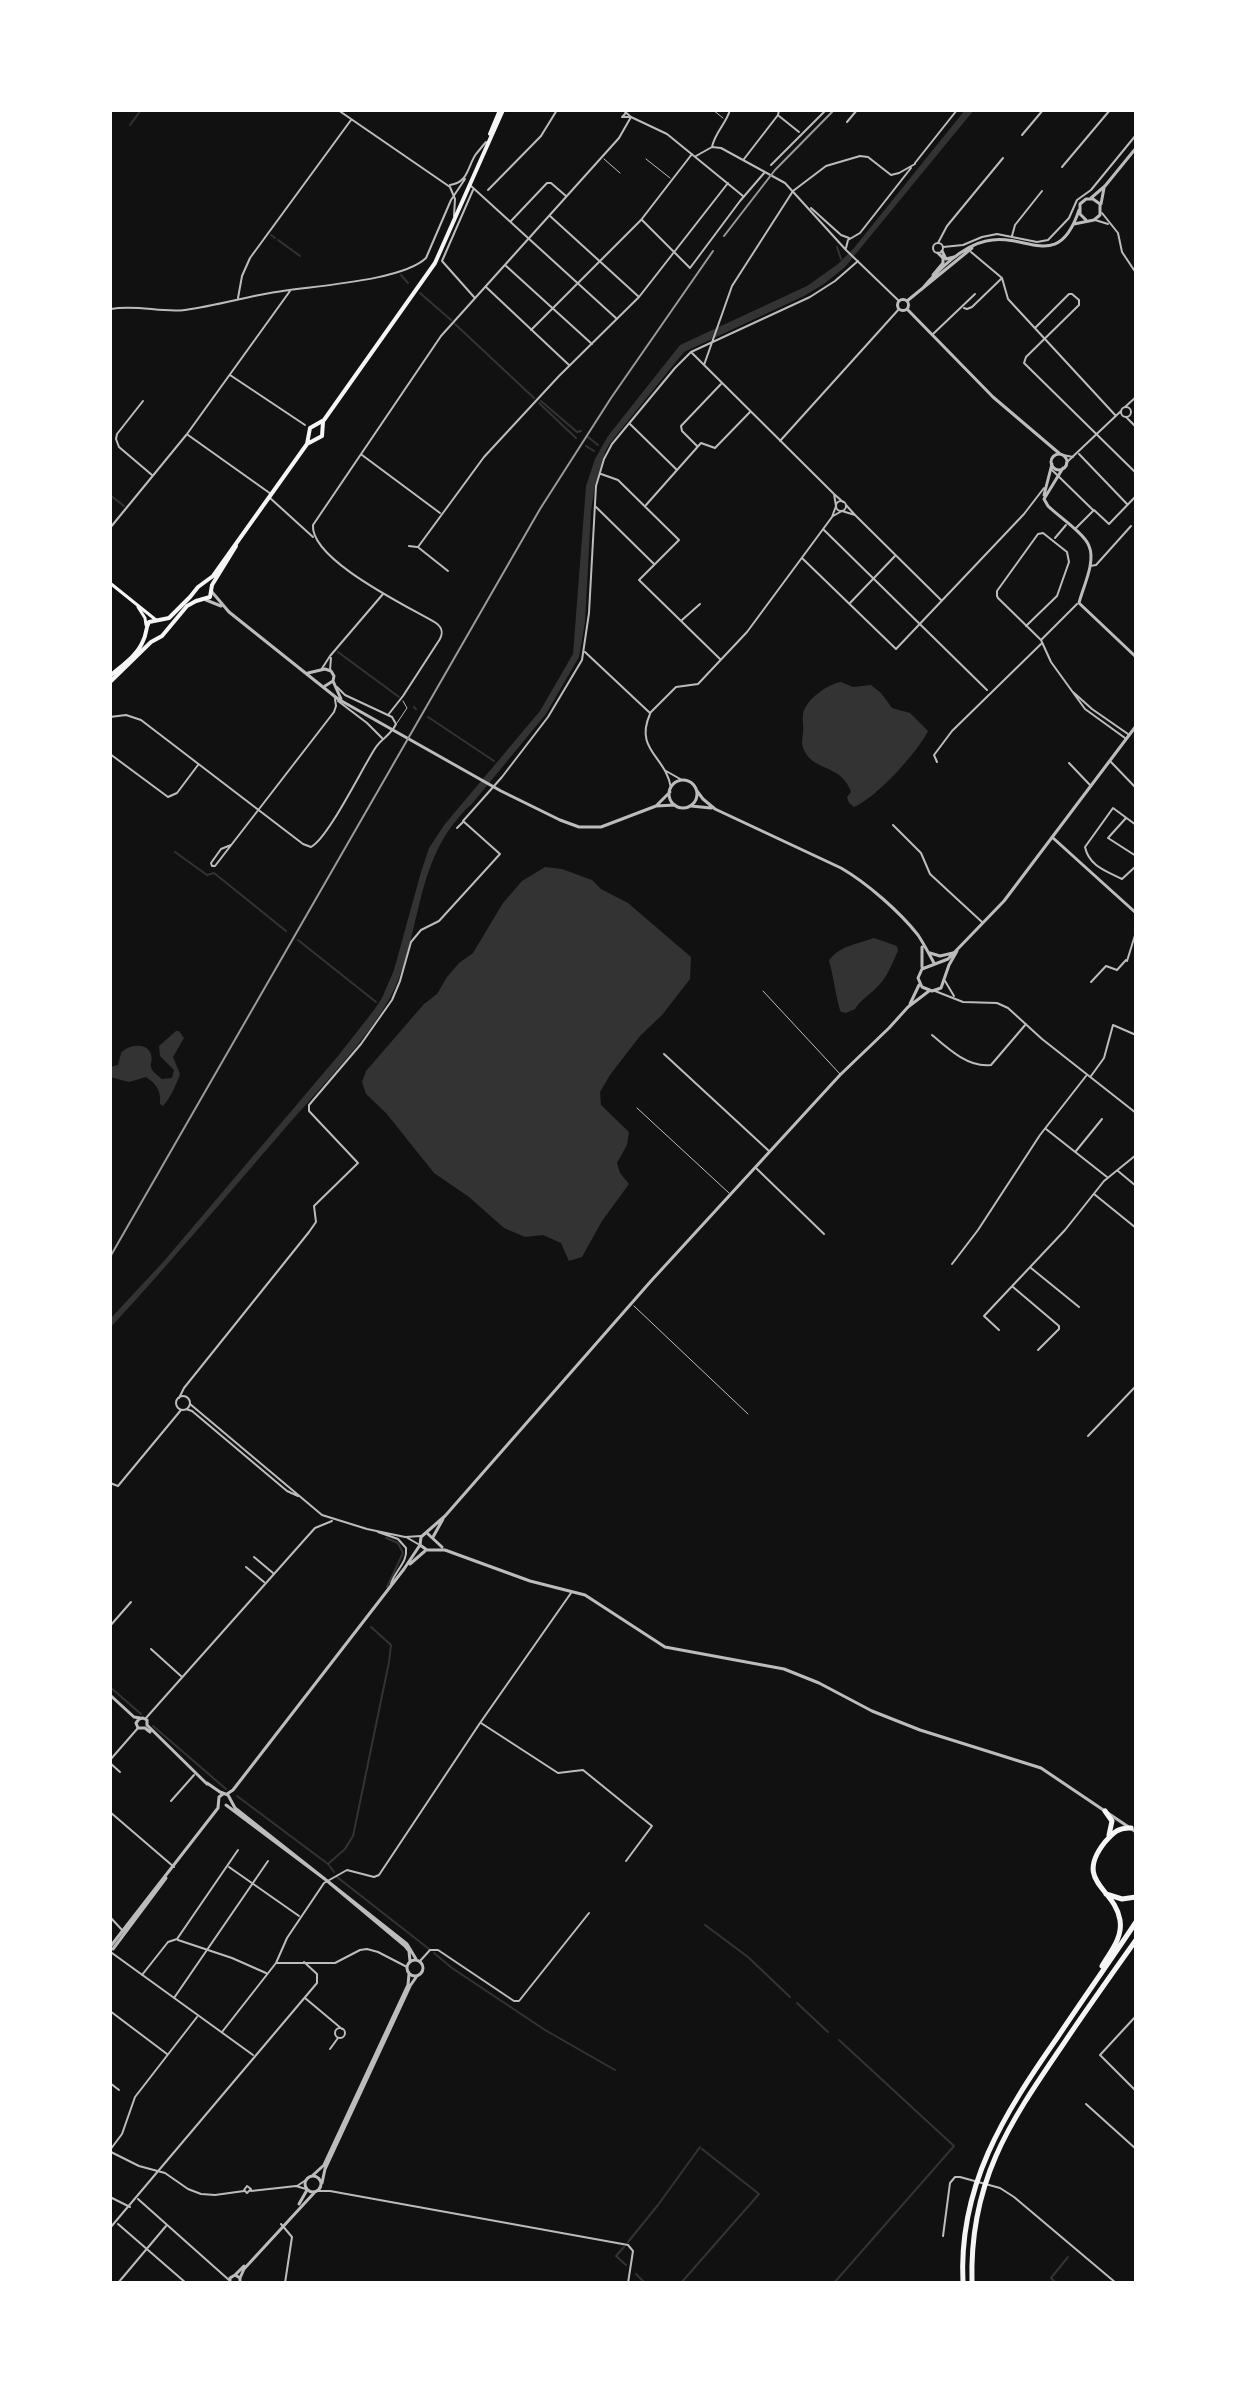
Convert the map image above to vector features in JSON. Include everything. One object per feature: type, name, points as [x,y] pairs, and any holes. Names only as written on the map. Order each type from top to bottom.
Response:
[{"type":"highway","points":[[1105,1811],[1115,1829]]},
{"type":"highway","points":[[1088,1992],[1120,1930],[1119,1914],[1096,1881],[1093,1866],[1095,1857],[1119,1821]]},
{"type":"highway","points":[[1115,1829],[1133,1830]]},
{"type":"highway","points":[[1104,1892],[1122,1899],[1136,1897]]},
{"type":"highway","points":[[963,2283],[967,2221],[973,2192],[988,2151],[1014,2100],[1136,1922]]},
{"type":"highway","points":[[972,2283],[976,2218],[982,2190],[997,2150],[1021,2106],[1136,1940]]},
{"type":"main road","points":[[444,243],[501,110]]},
{"type":"main road","points":[[146,626],[150,621],[169,618],[204,584],[243,534],[307,444],[313,430],[324,420],[356,370],[428,273],[472,187],[501,110]]},
{"type":"main road","points":[[110,682],[155,639],[161,637],[187,606],[203,600],[243,534]]},
{"type":"main road","points":[[110,583],[163,624],[164,631]]},
{"type":"main road","points":[[204,584],[211,590]]},
{"type":"main road","points":[[196,591],[203,600]]},
{"type":"main road","points":[[110,676],[138,650],[146,633],[143,614],[136,604]]},
{"type":"main road","points":[[146,633],[155,639]]},
{"type":"street","points":[[338,110],[447,185],[454,196],[454,216]]},
{"type":"street","points":[[488,190],[540,137],[557,110]]},
{"type":"street","points":[[712,147],[730,110]]},
{"type":"street","points":[[743,160],[779,110]]},
{"type":"street","points":[[771,165],[826,110]]},
{"type":"street","points":[[847,122],[857,110]]},
{"type":"street","points":[[806,205],[820,213],[843,236],[850,238],[860,233],[957,110]]},
{"type":"street","points":[[1022,135],[1043,110]]},
{"type":"street","points":[[1062,167],[1110,110]]},
{"type":"street","points":[[631,117],[622,117],[623,111],[667,134],[744,196]]},
{"type":"street","points":[[778,115],[800,133]]},
{"type":"street","points":[[303,528],[313,525],[437,340],[623,134],[631,117]]},
{"type":"street","points":[[238,298],[242,276],[250,258],[351,120]]},
{"type":"street","points":[[1003,158],[947,226],[933,248],[941,250],[965,245],[991,235],[1037,242],[1051,238],[1069,218],[1077,200],[1091,190],[1136,135]]},
{"type":"street","points":[[111,309],[183,310],[285,290],[360,280],[410,267],[426,258],[475,155],[486,142]]},
{"type":"street","points":[[531,330],[641,220],[694,155],[712,147],[721,148],[773,175],[793,191],[847,251],[899,301],[907,301],[968,250]]},
{"type":"street","points":[[945,258],[951,259],[977,245],[998,239],[1046,247],[1060,240],[1074,224],[1081,202],[1105,186],[1136,148]]},
{"type":"street","points":[[704,365],[732,286],[793,191],[826,166],[861,156],[893,175],[898,185]]},
{"type":"street","points":[[893,175],[915,164]]},
{"type":"street","points":[[641,220],[690,268],[744,196],[767,172]]},
{"type":"street","points":[[447,185],[458,184],[465,179]]},
{"type":"street","points":[[510,222],[548,182],[566,196]]},
{"type":"street","points":[[418,547],[490,450],[639,297],[728,183]]},
{"type":"street","points":[[1094,220],[1101,210],[1105,186]]},
{"type":"street","points":[[475,298],[442,261],[472,187],[617,320]]},
{"type":"street","points":[[1012,236],[1015,225],[1042,191]]},
{"type":"street","points":[[1091,198],[1099,202],[1109,224],[1118,233],[1122,252],[1136,273]]},
{"type":"street","points":[[1079,210],[1086,220]]},
{"type":"street","points":[[549,215],[639,297]]},
{"type":"street","points":[[1074,224],[1094,220],[1109,224]]},
{"type":"street","points":[[847,251],[850,238]]},
{"type":"street","points":[[938,243],[948,264]]},
{"type":"street","points":[[977,245],[979,257]]},
{"type":"street","points":[[922,289],[943,264],[941,250]]},
{"type":"street","points":[[968,250],[1002,278],[1008,299],[1116,416]]},
{"type":"street","points":[[931,278],[968,250]]},
{"type":"street","points":[[457,828],[498,782],[552,711],[580,664],[589,613],[594,505],[599,473],[609,449],[691,352],[805,300],[831,283],[856,260]]},
{"type":"street","points":[[504,264],[592,345]]},
{"type":"street","points":[[941,274],[948,264]]},
{"type":"street","points":[[963,307],[972,307],[1002,278]]},
{"type":"street","points":[[485,286],[570,366]]},
{"type":"street","points":[[110,528],[187,434],[291,290]]},
{"type":"street","points":[[933,335],[975,294]]},
{"type":"street","points":[[1035,328],[1069,294],[1079,300],[1079,305],[1025,358],[1025,364],[1136,473]]},
{"type":"street","points":[[780,441],[899,309],[899,301]]},
{"type":"street","points":[[907,301],[907,309],[993,397],[1062,455],[1066,463]]},
{"type":"street","points":[[899,309],[907,309]]},
{"type":"street","points":[[691,352],[942,601]]},
{"type":"street","points":[[230,375],[313,430]]},
{"type":"street","points":[[698,447],[681,426],[722,383]]},
{"type":"street","points":[[1033,501],[1044,499],[1066,463],[1135,398]]},
{"type":"street","points":[[143,401],[116,439],[119,447],[153,476]]},
{"type":"street","points":[[1127,408],[1127,417]]},
{"type":"street","points":[[1121,411],[1136,427]]},
{"type":"street","points":[[644,507],[703,442],[712,449],[716,448],[751,412]]},
{"type":"street","points":[[1111,420],[1127,417]]},
{"type":"street","points":[[629,423],[677,470]]},
{"type":"street","points":[[187,434],[270,496],[344,569],[442,628],[439,640],[417,676],[388,715]]},
{"type":"street","points":[[1047,443],[1057,477],[1109,524],[1136,496]]},
{"type":"street","points":[[360,454],[441,514]]},
{"type":"street","points":[[937,762],[934,755],[952,731],[1079,603],[1089,566],[1089,546],[1049,508],[1044,499],[1055,455],[1076,455],[1128,505]]},
{"type":"street","points":[[1052,464],[1056,469],[1063,468]]},
{"type":"street","points":[[599,473],[615,479],[679,540],[639,580],[721,660]]},
{"type":"street","points":[[802,558],[896,649],[1024,514],[1045,487]]},
{"type":"street","points":[[834,494],[836,506],[855,515]]},
{"type":"street","points":[[675,805],[665,770],[645,740],[650,713],[674,688],[696,685],[721,660],[750,628],[832,517],[839,502],[844,503]]},
{"type":"street","points":[[832,517],[846,508],[844,503]]},
{"type":"street","points":[[594,505],[654,565]]},
{"type":"street","points":[[1074,530],[1093,510]]},
{"type":"street","points":[[1053,540],[1067,524]]},
{"type":"street","points":[[313,525],[317,541]]},
{"type":"street","points":[[1089,566],[1096,565],[1131,526]]},
{"type":"street","points":[[823,529],[987,690]]},
{"type":"street","points":[[1026,626],[1055,598],[1062,585],[1069,555],[1043,533],[1038,534],[996,593],[998,598],[1041,642],[1085,709],[1128,737]]},
{"type":"street","points":[[409,546],[418,547],[448,571]]},
{"type":"street","points":[[849,604],[896,555]]},
{"type":"street","points":[[211,590],[225,608],[344,702],[562,822],[579,827],[605,827],[656,806],[684,808],[696,800],[697,791]]},
{"type":"street","points":[[318,681],[320,671],[333,653],[384,593]]},
{"type":"street","points":[[203,600],[225,608]]},
{"type":"street","points":[[1079,603],[1136,657]]},
{"type":"street","points":[[681,621],[700,604]]},
{"type":"street","points":[[584,652],[650,713]]},
{"type":"street","points":[[333,653],[329,661],[330,670],[337,694],[344,702]]},
{"type":"street","points":[[305,672],[330,670]]},
{"type":"street","points":[[324,686],[334,680]]},
{"type":"street","points":[[110,717],[123,715],[138,719],[304,845],[314,846],[376,746],[396,725],[388,715],[342,693],[334,680]]},
{"type":"street","points":[[231,845],[219,851],[211,862],[212,867],[215,866],[334,712],[337,705],[332,693]]},
{"type":"street","points":[[335,699],[365,721],[382,739]]},
{"type":"street","points":[[921,970],[929,964],[936,965],[957,951],[1004,901],[1136,726]]},
{"type":"street","points":[[110,754],[168,797],[177,793],[198,764]]},
{"type":"street","points":[[1110,761],[1136,788]]},
{"type":"street","points":[[1069,763],[1091,786]]},
{"type":"street","points":[[665,770],[693,784],[704,801],[715,809],[856,877],[913,931],[942,969],[950,991],[958,1000]]},
{"type":"street","points":[[656,806],[676,782],[682,780]]},
{"type":"street","points":[[689,806],[715,809]]},
{"type":"street","points":[[1136,825],[1113,808],[1110,809],[1085,847],[1095,865],[1122,879],[1136,866]]},
{"type":"street","points":[[1127,817],[1108,838],[1136,856]]},
{"type":"street","points":[[181,1410],[176,1405],[184,1388],[315,1223],[314,1206],[358,1162],[310,1112],[308,1106],[376,1023],[397,990],[411,942],[421,930],[439,921],[500,854],[463,821]]},
{"type":"street","points":[[893,825],[921,853],[930,874],[983,923]]},
{"type":"street","points":[[1052,837],[1136,913]]},
{"type":"street","points":[[1091,982],[1106,966],[1117,970],[1127,961],[1136,932]]},
{"type":"street","points":[[922,943],[918,976],[923,988],[958,1000],[1004,1005],[1136,1113]]},
{"type":"street","points":[[927,951],[940,956],[957,951]]},
{"type":"street","points":[[935,991],[941,988],[957,951]]},
{"type":"street","points":[[908,1007],[919,983]]},
{"type":"street","points":[[255,2056],[141,1976],[111,1949],[404,1569],[423,1535],[445,1516],[631,1303],[840,1075],[908,1007],[929,991]]},
{"type":"street","points":[[932,1035],[948,1049],[983,1066],[991,1065],[1026,1024]]},
{"type":"street","points":[[952,1264],[1046,1128],[1104,1058],[1114,1025],[1136,1035]]},
{"type":"street","points":[[664,1054],[770,1152]]},
{"type":"street","points":[[1075,1151],[1102,1119]]},
{"type":"street","points":[[1046,1128],[1108,1177]]},
{"type":"street","points":[[999,1330],[984,1316],[1065,1230],[1108,1177],[1136,1155]]},
{"type":"street","points":[[755,1168],[824,1234]]},
{"type":"street","points":[[1117,1171],[1136,1186]]},
{"type":"street","points":[[1094,1194],[1136,1228]]},
{"type":"street","points":[[1030,1268],[1079,1307]]},
{"type":"street","points":[[1012,1286],[1059,1326],[1038,1350]]},
{"type":"street","points":[[1088,1436],[1136,1386]]},
{"type":"street","points":[[184,1388],[184,1397]]},
{"type":"street","points":[[179,1398],[189,1400],[322,1515],[405,1537],[429,1549],[445,1550],[530,1581],[585,1595],[665,1647],[784,1669],[920,1730],[1041,1768],[1133,1830]]},
{"type":"street","points":[[186,1409],[190,1404]]},
{"type":"street","points":[[110,1483],[118,1486],[181,1410],[186,1409],[287,1491],[303,1498]]},
{"type":"street","points":[[146,1727],[146,1719],[315,1528],[322,1515]]},
{"type":"street","points":[[404,1569],[429,1549],[445,1516]]},
{"type":"street","points":[[315,1528],[334,1520]]},
{"type":"street","points":[[373,1530],[398,1539],[406,1550],[405,1560],[391,1586]]},
{"type":"street","points":[[405,1537],[423,1535],[434,1538],[445,1550]]},
{"type":"street","points":[[254,1557],[273,1574]]},
{"type":"street","points":[[246,1567],[265,1583]]},
{"type":"street","points":[[222,2032],[276,1963],[284,1943],[326,1880],[347,1870],[377,1877],[571,1592]]},
{"type":"street","points":[[110,1626],[131,1602]]},
{"type":"street","points":[[151,1649],[183,1677]]},
{"type":"street","points":[[110,1695],[137,1717],[146,1719]]},
{"type":"street","points":[[120,1772],[110,1761],[137,1725],[137,1717]]},
{"type":"street","points":[[480,1723],[558,1773],[583,1770],[652,1826],[626,1861]]},
{"type":"street","points":[[137,1725],[146,1727],[224,1800],[407,1944],[423,1971],[410,1986],[325,2169],[322,2184],[230,2280]]},
{"type":"street","points":[[171,1801],[196,1773]]},
{"type":"street","points":[[110,1812],[173,1867]]},
{"type":"street","points":[[177,1939],[238,1850]]},
{"type":"street","points":[[174,1999],[268,1861]]},
{"type":"street","points":[[227,1866],[300,1917]]},
{"type":"street","points":[[296,2186],[324,2165],[408,1985],[409,1951],[326,1880]]},
{"type":"street","points":[[410,1961],[418,1960],[430,1950],[439,1950],[514,2001],[519,2001],[589,1913]]},
{"type":"street","points":[[110,1917],[124,1931]]},
{"type":"street","points":[[141,1976],[168,1942],[177,1939],[266,1974]]},
{"type":"street","points":[[276,1963],[335,1963],[360,1950],[369,1949],[407,1967]]},
{"type":"street","points":[[110,2228],[317,1983],[319,1978],[304,1962]]},
{"type":"street","points":[[409,1974],[417,1976]]},
{"type":"street","points":[[304,1998],[342,2029],[344,2035],[330,2049]]},
{"type":"street","points":[[110,2011],[167,2054]]},
{"type":"street","points":[[198,2016],[135,2097],[122,2134],[110,2150],[139,2166],[160,2171],[204,2195],[296,2186],[316,2192],[330,2191],[628,2245],[633,2251],[628,2283]]},
{"type":"street","points":[[1136,2016],[1100,2055],[1136,2091]]},
{"type":"street","points":[[336,2024],[335,2034],[338,2038]]},
{"type":"street","points":[[337,2030],[342,2029]]},
{"type":"street","points":[[110,2083],[119,2090]]},
{"type":"street","points":[[1086,2104],[1135,2147]]},
{"type":"street","points":[[312,2176],[318,2177],[330,2191]]},
{"type":"street","points":[[943,2236],[950,2183],[960,2177],[1000,2188],[1014,2197],[1116,2283]]},
{"type":"street","points":[[137,2199],[230,2280],[240,2280],[242,2271],[300,2203],[307,2189],[306,2180]]},
{"type":"street","points":[[110,2197],[130,2207]]},
{"type":"street","points":[[116,2222],[186,2283]]},
{"type":"street","points":[[118,2283],[167,2224]]},
{"type":"street","points":[[282,2224],[292,2238],[285,2283]]},
{"type":"lane","points":[[713,110],[726,122]]},
{"type":"lane","points":[[602,157],[620,173]]},
{"type":"lane","points":[[646,159],[672,180]]},
{"type":"lane","points":[[396,725],[407,707],[401,700]]},
{"type":"lane","points":[[763,991],[840,1075]]},
{"type":"lane","points":[[637,1108],[731,1195]]},
{"type":"lane","points":[[631,1303],[748,1414]]},
{"type":"shaded area","points":[[965,110],[974,110],[845,267],[804,296],[684,352],[610,443],[595,485],[591,511],[585,622],[579,657],[546,714],[463,812],[439,847],[423,889],[407,956],[390,998],[342,1064],[110,1328],[110,1319],[164,1261],[338,1056],[382,998],[394,970],[429,848],[445,824],[540,711],[573,654],[586,486],[595,459],[608,436],[680,345],[807,286],[838,264]]},
{"type":"shaded area","points":[[841,682],[853,687],[871,685],[892,708],[910,713],[928,731],[895,774],[854,807],[847,797],[851,792],[847,783],[835,772],[809,758],[802,745],[803,716],[808,703],[818,693]]},
{"type":"shaded area","points":[[545,867],[562,869],[592,880],[601,889],[628,903],[691,957],[690,979],[662,1015],[640,1036],[600,1092],[601,1105],[629,1132],[627,1145],[617,1163],[629,1184],[602,1221],[582,1257],[569,1261],[561,1243],[543,1235],[525,1237],[504,1228],[469,1197],[434,1173],[386,1113],[366,1094],[362,1082],[366,1071],[424,1004],[437,994],[459,963],[473,953],[503,903],[522,881]]},
{"type":"shaded area","points":[[874,938],[897,946],[898,951],[879,985],[855,1009],[841,1012],[829,961],[843,949]]},
{"type":"shaded area","points":[[176,1031],[184,1038],[173,1057],[180,1074],[163,1106],[158,1088],[146,1077],[129,1082],[110,1077],[110,1067],[118,1065],[121,1053],[127,1048],[140,1046],[150,1052],[151,1067],[156,1074],[162,1079],[172,1078],[174,1070],[160,1056],[159,1046]]},
{"type":"waterway","points":[[130,125],[141,110]]},
{"type":"waterway","points":[[271,235],[275,238]]},
{"type":"waterway","points":[[278,240],[300,256]]},
{"type":"waterway","points":[[837,247],[841,259]]},
{"type":"waterway","points":[[401,275],[408,283]]},
{"type":"waterway","points":[[420,293],[451,320]]},
{"type":"waterway","points":[[455,324],[534,398]]},
{"type":"waterway","points":[[541,401],[577,432],[581,431]]},
{"type":"waterway","points":[[539,403],[576,438]]},
{"type":"waterway","points":[[588,437],[598,445]]},
{"type":"waterway","points":[[586,446],[594,451]]},
{"type":"waterway","points":[[110,495],[124,506]]},
{"type":"waterway","points":[[338,652],[399,697]]},
{"type":"waterway","points":[[428,717],[494,761]]},
{"type":"waterway","points":[[175,852],[207,875],[214,873],[286,931]]},
{"type":"waterway","points":[[298,940],[376,1002]]},
{"type":"waterway","points":[[386,1538],[398,1543],[403,1553],[387,1587]]},
{"type":"waterway","points":[[328,1864],[345,1849],[353,1836],[389,1662],[391,1645],[371,1627]]},
{"type":"waterway","points":[[110,1687],[141,1714]]},
{"type":"waterway","points":[[153,1726],[226,1789]]},
{"type":"waterway","points":[[237,1796],[328,1864],[334,1872]]},
{"type":"waterway","points":[[337,1877],[429,1949]]},
{"type":"waterway","points":[[705,1925],[748,1957],[790,1997]]},
{"type":"waterway","points":[[434,1953],[545,2030],[615,2070]]},
{"type":"waterway","points":[[797,2003],[828,2032]]},
{"type":"waterway","points":[[834,2283],[954,2146],[839,2040]]},
{"type":"waterway","points":[[628,2242],[700,2147]]},
{"type":"waterway","points":[[681,2283],[759,2194],[702,2149]]},
{"type":"waterway","points":[[624,2247],[616,2256],[626,2265]]},
{"type":"waterway","points":[[1056,2283],[1051,2278],[1068,2257]]},
{"type":"waterway","points":[[636,2274],[645,2283]]},
{"type":"railway","points":[[724,236],[775,170],[834,110]]},
{"type":"railway","points":[[110,1257],[540,509],[611,398],[713,251]]}]
